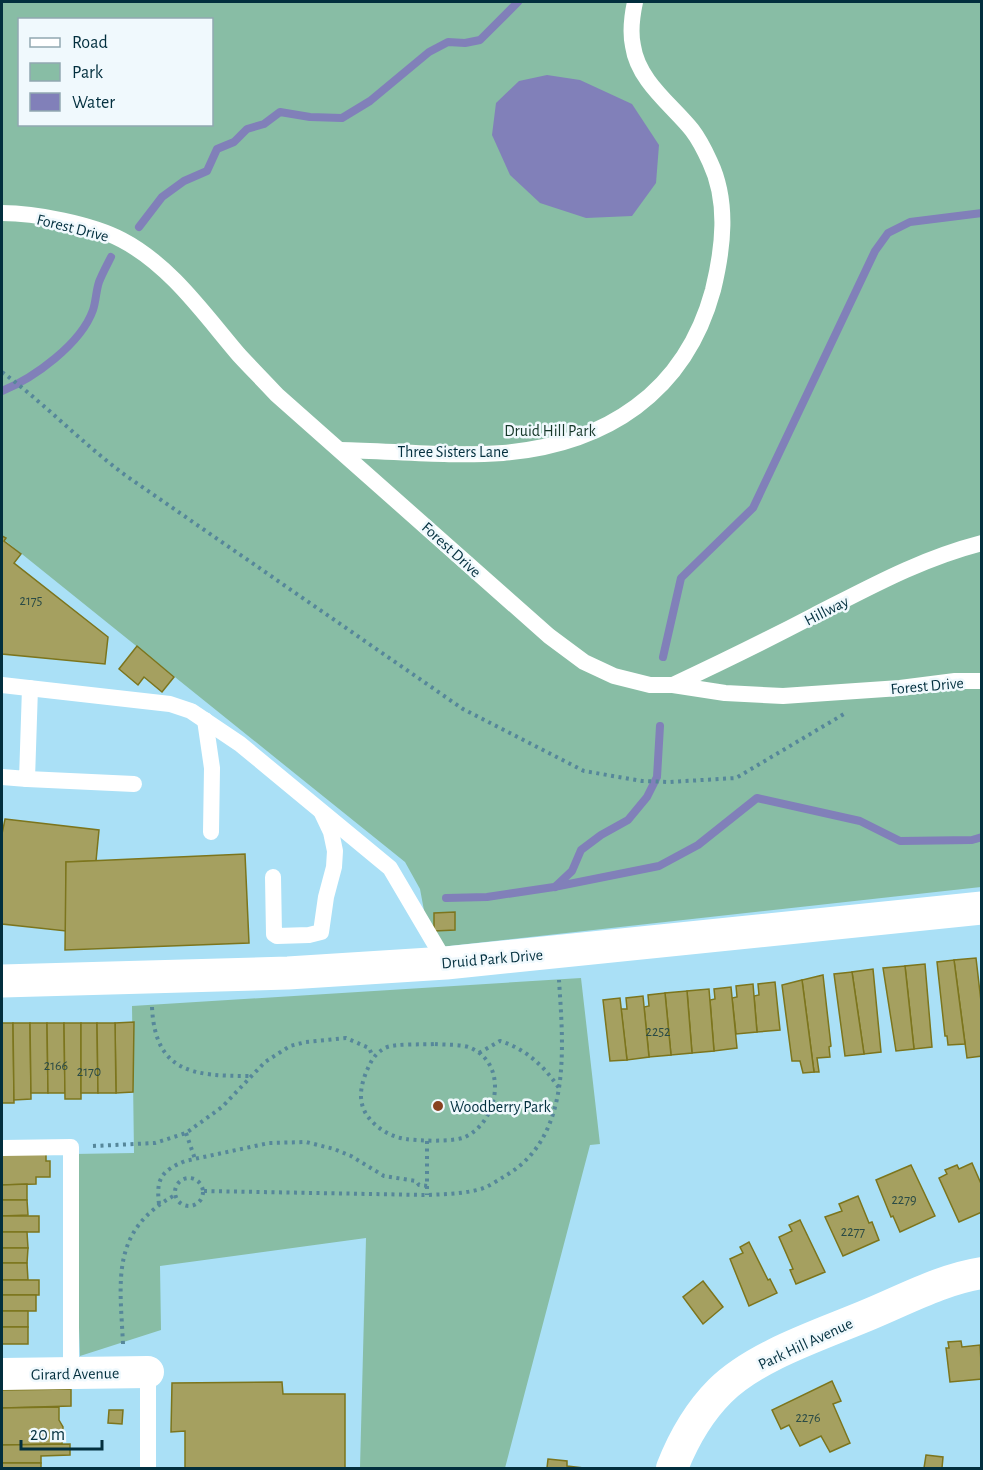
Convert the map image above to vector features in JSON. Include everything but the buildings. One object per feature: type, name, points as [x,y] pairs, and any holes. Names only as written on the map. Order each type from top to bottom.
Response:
[{"type":"main road","name":"Druid Park Drive","points":[[2,981],[288,973],[446,963],[981,908]]},
{"type":"street","name":"Park Hill Avenue","points":[[672,1468],[687,1435],[703,1410],[721,1389],[744,1373],[775,1354],[907,1298],[945,1282],[981,1273]]},
{"type":"street","name":"Girard Avenue","points":[[2,1374],[136,1372]]},
{"type":"lane","name":"Three Sisters Lane","points":[[340,450],[504,453],[550,445],[599,431],[637,408],[666,382],[690,347],[707,310],[717,274],[723,237],[721,199],[711,163],[694,132],[641,70],[633,48],[632,21],[635,2]]},
{"type":"lane","name":"Forest Drive","points":[[2,213],[52,219],[88,228],[121,240],[153,261],[196,303],[240,356],[277,395],[549,636],[584,662],[614,676],[650,685],[673,685],[725,693],[783,696],[886,689],[955,681],[981,681]]},
{"type":"lane","name":"Hillway","points":[[673,685],[736,656],[904,569],[951,551],[981,543]]},
{"type":"lane","points":[[2,685],[170,704],[191,711],[240,744],[390,868],[446,963]]},
{"type":"lane","points":[[27,779],[30,688]]},
{"type":"lane","points":[[205,720],[212,768],[211,832]]},
{"type":"lane","points":[[2,777],[134,784]]},
{"type":"lane","points":[[273,877],[274,934],[277,936],[309,936],[321,932],[326,897],[334,867],[334,851],[331,832],[320,810]]},
{"type":"lane","points":[[2,1148],[71,1147],[70,1373]]},
{"type":"lane","points":[[136,1372],[148,1468]]},
{"type":"path","points":[[2,372],[125,475],[463,709],[584,771],[669,782],[736,778],[846,713]]},
{"type":"path","points":[[204,1191],[427,1195],[458,1193],[484,1188],[516,1170],[544,1136],[560,1089],[562,1040],[557,952]]},
{"type":"path","points":[[151,977],[153,1027],[165,1054],[175,1063],[200,1074],[250,1076]]},
{"type":"path","points":[[71,1147],[155,1143],[186,1133],[222,1107],[265,1062],[290,1046],[346,1038],[369,1048],[373,1057]]},
{"type":"path","points":[[478,1053],[500,1041],[513,1045],[537,1060],[560,1089]]},
{"type":"path","points":[[435,1044],[470,1048],[478,1053],[484,1057],[495,1078],[494,1104],[486,1122],[464,1138],[427,1141],[403,1139],[383,1131],[368,1117],[361,1103],[362,1081],[373,1057],[387,1046],[435,1044]]},
{"type":"path","points":[[186,1133],[195,1159]]},
{"type":"path","points":[[427,1141],[427,1195]]},
{"type":"path","points":[[159,1204],[157,1190],[162,1176],[176,1165],[269,1143],[306,1142],[334,1149],[351,1156],[384,1176],[416,1181],[419,1185],[428,1186]]},
{"type":"path","points":[[186,1178],[195,1179],[203,1186],[202,1199],[191,1207],[182,1205],[175,1195],[177,1184],[186,1178]]},
{"type":"path","points":[[136,1372],[120,1284],[124,1254],[131,1236],[143,1218],[159,1204],[175,1195]]},
{"type":"green space","name":"Druid Hill Park","points":[[2,2],[981,2],[981,887],[431,948],[420,889],[405,862],[2,538]]},
{"type":"green space","name":"Woodberry Park","points":[[581,978],[600,1144],[590,1145],[505,1468],[360,1468],[366,1238],[160,1266],[161,1330],[80,1356],[73,1154],[134,1153],[132,1006]]},
{"type":"water","points":[[547,75],[580,80],[632,104],[659,145],[656,183],[632,216],[586,218],[540,203],[510,175],[492,135],[496,103],[519,81]]},
{"type":"waterway","points":[[139,227],[162,197],[184,181],[207,171],[217,149],[234,142],[247,129],[264,124],[280,112],[310,117],[342,118],[370,101],[429,52],[448,42],[465,43],[480,40],[518,2]]},
{"type":"waterway","points":[[663,657],[681,578],[753,508],[875,251],[888,233],[910,222],[982,213]]},
{"type":"waterway","points":[[2,391],[42,369],[78,335],[93,310],[99,282],[111,257]]},
{"type":"waterway","points":[[555,887],[572,871],[581,850],[601,835],[628,820],[647,797],[657,777],[660,726]]},
{"type":"waterway","points":[[446,898],[487,897],[554,887],[659,866],[698,845],[757,798],[860,821],[900,841],[972,840],[982,837]]},
{"type":"place","name":"Woodberry Park","points":[[438,1106]]}]
